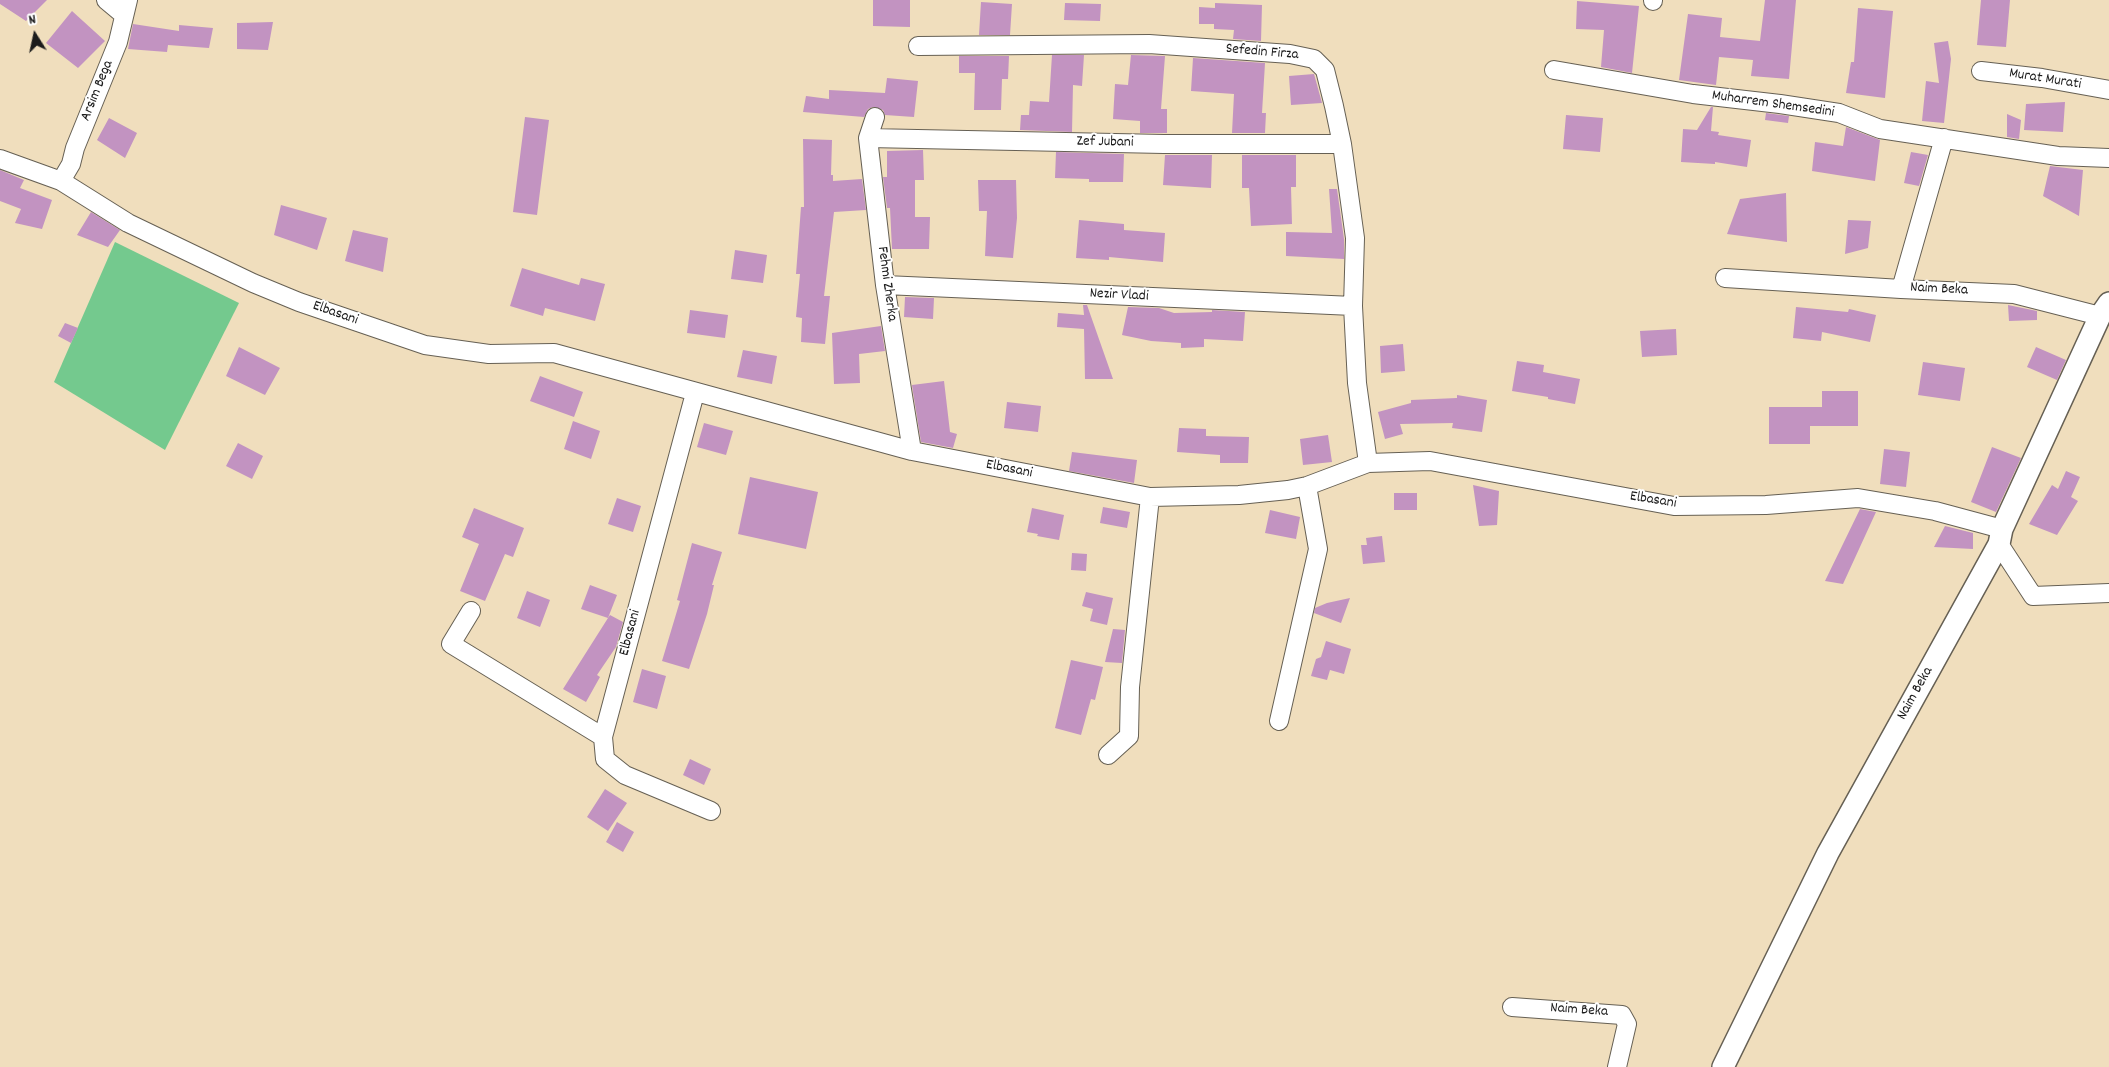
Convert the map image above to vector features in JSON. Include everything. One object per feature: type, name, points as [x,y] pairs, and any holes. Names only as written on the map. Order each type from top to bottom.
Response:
[{"type":"street","points":[[106,0],[126,7]]},
{"type":"street","name":"Arsim Bega","points":[[61,181],[71,164],[74,148],[118,42],[126,7]]},
{"type":"street","name":"Sefedin Firza","points":[[918,46],[1149,44],[1290,54],[1314,59],[1325,70],[1342,144],[1355,238],[1353,306],[1357,383],[1368,463]]},
{"type":"street","name":"Muharrem Shemsedini","points":[[1554,70],[1693,94],[1839,113],[1880,128],[2058,156],[2109,158]]},
{"type":"street","name":"Murat Murati","points":[[1981,71],[2042,78],[2109,90]]},
{"type":"street","name":"Fehmi Zherka","points":[[875,117],[868,138],[885,285],[900,387],[912,451]]},
{"type":"street","name":"Zef Jubani","points":[[868,138],[1164,144],[1342,144]]},
{"type":"street","name":"Naim Beka","points":[[1723,1067],[1828,853],[2001,537],[2105,309],[2014,294],[1901,289],[1944,138]]},
{"type":"street","name":"Elbasani","points":[[0,159],[61,181],[128,223],[253,283],[298,302],[416,342],[489,354],[554,353],[912,451],[1150,497],[1239,495],[1288,490],[1307,486],[1368,463],[1430,461],[1674,506],[1766,505],[1858,498],[1935,511],[2001,537]]},
{"type":"street","points":[[1724,278],[1901,289]]},
{"type":"street","name":"Nezir Vladi","points":[[885,285],[1353,306]]},
{"type":"street","name":"Elbasani","points":[[695,393],[603,737],[605,759],[625,775],[711,811]]},
{"type":"street","points":[[1279,721],[1318,549],[1307,486]]},
{"type":"street","points":[[1108,754],[1129,736],[1130,687],[1150,497]]},
{"type":"street","points":[[2001,537],[2033,596],[2109,593]]},
{"type":"street","points":[[471,611],[451,644],[603,737]]},
{"type":"street","name":"Naim Beka","points":[[1512,1007],[1622,1015],[1627,1024],[1618,1067]]},
{"type":"green space","points":[[115,242],[239,303],[165,450],[54,382]]},
{"type":"building","points":[[0,0],[47,0],[26,21],[0,4]]},
{"type":"building","points":[[873,0],[910,0],[910,27],[873,26]]},
{"type":"building","points":[[1765,0],[1796,0],[1789,79],[1751,76],[1753,60],[1719,57],[1716,85],[1679,80],[1688,14],[1722,18],[1720,37],[1760,41]]},
{"type":"building","points":[[1981,0],[2010,0],[2006,47],[1977,45]]},
{"type":"building","points":[[1577,1],[1639,6],[1632,73],[1601,67],[1604,30],[1576,29]]},
{"type":"building","points":[[981,2],[1012,4],[1010,35],[979,35]]},
{"type":"building","points":[[1065,3],[1101,4],[1100,21],[1064,20]]},
{"type":"building","points":[[1215,3],[1262,5],[1261,41],[1233,39],[1234,30],[1214,29],[1214,24],[1199,24],[1199,7],[1215,8]]},
{"type":"building","points":[[1858,8],[1893,11],[1885,98],[1846,93],[1851,62],[1854,62]]},
{"type":"building","points":[[72,11],[105,41],[78,68],[46,43]]},
{"type":"building","points":[[273,22],[268,50],[237,49],[237,23]]},
{"type":"building","points":[[133,24],[179,31],[179,25],[213,28],[209,48],[168,45],[167,52],[128,49]]},
{"type":"building","points":[[1948,41],[1951,59],[1944,123],[1922,121],[1926,81],[1939,83],[1934,43]]},
{"type":"building","points":[[1052,55],[1084,55],[1082,86],[1073,85],[1072,132],[1020,130],[1021,115],[1029,115],[1030,101],[1049,102]]},
{"type":"building","points":[[1131,55],[1165,56],[1161,109],[1167,109],[1167,133],[1140,133],[1140,121],[1113,119],[1115,84],[1128,85]]},
{"type":"building","points":[[959,56],[1009,56],[1008,79],[1002,79],[1001,110],[974,110],[975,73],[959,73]]},
{"type":"building","points":[[1193,58],[1265,63],[1262,113],[1266,113],[1265,133],[1232,133],[1234,94],[1191,91]]},
{"type":"building","points":[[1314,74],[1322,103],[1291,105],[1289,76]]},
{"type":"building","points":[[887,78],[918,81],[914,117],[885,115],[883,110],[873,107],[868,109],[864,117],[803,112],[806,96],[829,99],[829,90],[885,93]]},
{"type":"building","points":[[2065,102],[2063,132],[2024,130],[2026,104]]},
{"type":"building","points":[[1711,107],[1713,107],[1711,131],[1719,132],[1718,135],[1751,140],[1747,167],[1715,162],[1715,164],[1681,162],[1683,129],[1697,130]]},
{"type":"building","points":[[1766,113],[1789,116],[1788,123],[1765,120]]},
{"type":"building","points":[[2007,114],[2021,120],[2019,139],[2007,137]]},
{"type":"building","points":[[1566,115],[1603,118],[1600,152],[1563,149]]},
{"type":"building","points":[[525,117],[549,120],[537,215],[513,212]]},
{"type":"building","points":[[109,118],[137,133],[125,158],[97,140]]},
{"type":"building","points":[[1846,127],[1880,140],[1875,181],[1812,171],[1815,142],[1843,146]]},
{"type":"building","points":[[803,139],[832,140],[831,175],[833,175],[833,181],[862,179],[866,210],[834,212],[824,296],[830,296],[825,344],[801,342],[802,318],[796,317],[800,274],[796,274],[801,207],[804,207]]},
{"type":"building","points":[[923,150],[924,180],[915,180],[915,217],[930,217],[929,249],[892,249],[890,208],[887,208],[883,177],[887,177],[887,151]]},
{"type":"building","points":[[1056,152],[1124,154],[1123,182],[1089,182],[1089,179],[1055,178]]},
{"type":"building","points":[[1911,152],[1928,155],[1919,186],[1904,183]]},
{"type":"building","points":[[1165,155],[1212,155],[1211,188],[1163,185]]},
{"type":"building","points":[[1242,155],[1296,155],[1296,187],[1291,187],[1292,224],[1251,226],[1249,188],[1242,188]]},
{"type":"building","points":[[2050,166],[2083,170],[2079,216],[2043,196]]},
{"type":"building","points":[[0,170],[24,180],[20,188],[52,200],[42,229],[15,223],[21,209],[0,201]]},
{"type":"building","points":[[978,180],[1016,180],[1017,218],[1013,258],[985,256],[987,211],[979,211]]},
{"type":"building","points":[[1329,189],[1337,189],[1344,239],[1344,259],[1286,256],[1286,232],[1332,233]]},
{"type":"building","points":[[1786,193],[1787,242],[1727,234],[1740,199]]},
{"type":"building","points":[[281,205],[327,218],[317,250],[274,235]]},
{"type":"building","points":[[91,212],[120,230],[108,247],[77,235]]},
{"type":"building","points":[[1079,220],[1124,224],[1124,230],[1165,233],[1163,262],[1109,257],[1109,260],[1076,258]]},
{"type":"building","points":[[1848,220],[1871,221],[1868,248],[1845,254]]},
{"type":"building","points":[[353,230],[388,238],[383,272],[345,261]]},
{"type":"building","points":[[735,250],[767,255],[763,283],[731,279]]},
{"type":"building","points":[[522,268],[579,285],[581,278],[605,284],[595,321],[545,308],[543,316],[510,306]]},
{"type":"building","points":[[905,297],[934,298],[933,319],[904,317]]},
{"type":"building","points":[[1083,305],[1087,305],[1113,379],[1085,379],[1084,329],[1057,327],[1058,313],[1084,315]]},
{"type":"building","points":[[2008,305],[2037,311],[2037,320],[2009,321]]},
{"type":"building","points":[[1128,307],[1159,308],[1174,313],[1212,312],[1212,310],[1245,312],[1243,341],[1204,339],[1204,347],[1181,348],[1181,343],[1151,341],[1122,335]]},
{"type":"building","points":[[1796,307],[1848,312],[1849,309],[1876,315],[1870,342],[1822,332],[1821,341],[1793,338]]},
{"type":"building","points":[[690,310],[728,315],[725,338],[687,333]]},
{"type":"building","points":[[65,323],[78,328],[71,343],[58,336]]},
{"type":"building","points":[[881,326],[885,351],[859,354],[860,383],[834,384],[832,333]]},
{"type":"building","points":[[1676,329],[1677,355],[1642,357],[1640,331]]},
{"type":"building","points":[[1403,344],[1405,371],[1381,373],[1380,346]]},
{"type":"building","points":[[239,347],[280,368],[265,395],[226,376]]},
{"type":"building","points":[[2036,347],[2066,360],[2057,380],[2027,367]]},
{"type":"building","points":[[743,350],[777,356],[772,384],[737,377]]},
{"type":"building","points":[[1517,361],[1544,365],[1543,372],[1580,379],[1575,404],[1512,391]]},
{"type":"building","points":[[1923,362],[1965,368],[1960,401],[1918,395]]},
{"type":"building","points":[[540,376],[583,392],[574,417],[530,401]]},
{"type":"building","points":[[944,381],[950,432],[957,434],[953,448],[921,442],[912,385]]},
{"type":"building","points":[[1822,391],[1858,391],[1858,426],[1810,426],[1810,444],[1769,444],[1769,407],[1822,407]]},
{"type":"building","points":[[1457,395],[1487,400],[1482,432],[1452,428],[1453,423],[1400,424],[1403,434],[1385,439],[1378,412],[1411,403],[1411,400],[1457,398]]},
{"type":"building","points":[[1007,402],[1041,406],[1038,432],[1004,428]]},
{"type":"building","points":[[573,421],[600,431],[591,459],[564,449]]},
{"type":"building","points":[[704,423],[733,431],[726,455],[697,447]]},
{"type":"building","points":[[1179,428],[1206,429],[1206,436],[1249,437],[1248,463],[1220,463],[1220,455],[1177,452]]},
{"type":"building","points":[[1328,435],[1332,462],[1303,465],[1300,439]]},
{"type":"building","points":[[238,443],[263,456],[252,479],[226,466]]},
{"type":"building","points":[[1992,447],[2021,458],[1996,512],[1971,502]]},
{"type":"building","points":[[1884,449],[1910,452],[1906,487],[1880,484]]},
{"type":"building","points":[[1072,452],[1137,460],[1134,483],[1069,471]]},
{"type":"building","points":[[2066,471],[2080,477],[2071,497],[2078,501],[2057,535],[2029,524],[2052,485],[2058,489]]},
{"type":"building","points":[[750,477],[818,492],[806,549],[738,534]]},
{"type":"building","points":[[1473,485],[1499,491],[1497,525],[1479,526]]},
{"type":"building","points":[[1394,493],[1417,493],[1417,510],[1394,510]]},
{"type":"building","points":[[617,498],[641,506],[633,532],[608,524]]},
{"type":"building","points":[[1103,507],[1130,512],[1127,528],[1100,523]]},
{"type":"building","points":[[474,508],[524,528],[513,557],[505,554],[485,601],[460,591],[479,544],[462,537]]},
{"type":"building","points":[[1032,508],[1064,515],[1059,540],[1027,532]]},
{"type":"building","points":[[1860,509],[1876,512],[1843,584],[1825,581]]},
{"type":"building","points":[[1270,510],[1300,517],[1296,539],[1265,533]]},
{"type":"building","points":[[1945,526],[1973,533],[1973,549],[1934,547]]},
{"type":"building","points":[[1382,536],[1385,562],[1363,564],[1361,545],[1367,545],[1366,538]]},
{"type":"building","points":[[692,543],[722,552],[712,585],[714,585],[707,614],[689,669],[662,661],[680,601],[677,600]]},
{"type":"building","points":[[1072,553],[1087,554],[1086,571],[1071,570]]},
{"type":"building","points":[[590,585],[617,595],[608,618],[581,609]]},
{"type":"building","points":[[527,591],[550,600],[540,627],[517,618]]},
{"type":"building","points":[[1086,592],[1113,598],[1107,625],[1090,621],[1093,609],[1082,606]]},
{"type":"building","points":[[1350,598],[1341,623],[1314,613],[1315,608],[1327,603]]},
{"type":"building","points":[[610,615],[623,622],[616,647],[597,675],[600,677],[586,702],[563,689]]},
{"type":"building","points":[[1113,629],[1125,630],[1122,663],[1105,662]]},
{"type":"building","points":[[1326,641],[1351,649],[1344,674],[1330,670],[1327,680],[1311,676],[1316,659],[1321,657]]},
{"type":"building","points":[[1071,660],[1103,667],[1095,700],[1091,699],[1081,735],[1055,728]]},
{"type":"building","points":[[642,669],[666,676],[657,709],[633,702]]},
{"type":"building","points":[[690,759],[711,769],[704,785],[683,775]]},
{"type":"building","points":[[605,789],[627,803],[608,831],[587,817]]},
{"type":"building","points":[[617,822],[634,832],[623,852],[606,842]]}]
